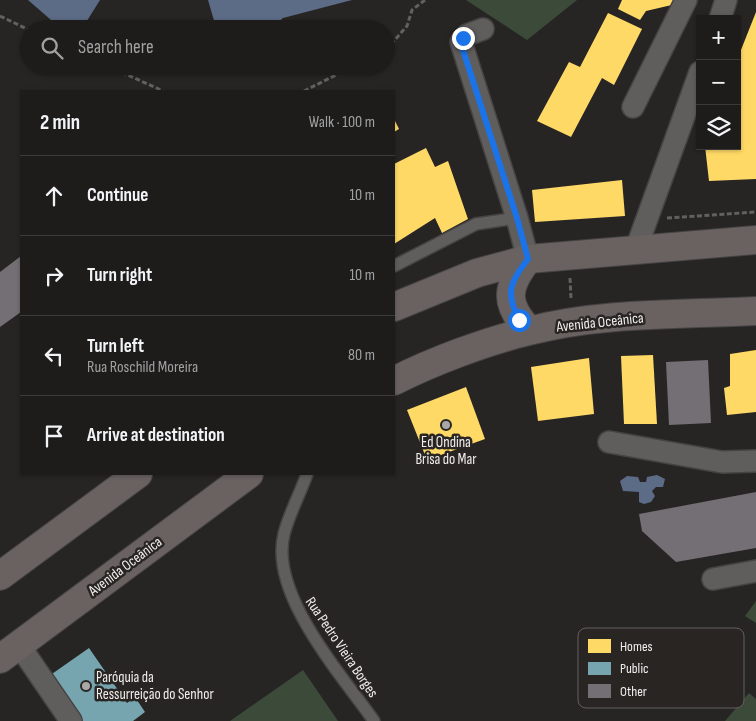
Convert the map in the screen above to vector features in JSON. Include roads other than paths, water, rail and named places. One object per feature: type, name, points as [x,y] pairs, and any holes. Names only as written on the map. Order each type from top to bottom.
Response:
[{"type":"main road","points":[[395,307],[477,273],[528,259],[756,240]]},
{"type":"main road","points":[[528,259],[516,274],[510,287],[512,305],[519,320],[529,330]]},
{"type":"main road","name":"Avenida Oceânica","points":[[395,381],[444,360],[529,330],[615,318],[756,311]]},
{"type":"main road","points":[[0,576],[137,475]]},
{"type":"main road","name":"Avenida Oceânica","points":[[9,652],[248,475]]},
{"type":"street","points":[[633,107],[686,0]]},
{"type":"street","points":[[721,15],[726,0]]},
{"type":"street","points":[[483,30],[467,35],[461,42],[517,218],[528,259]]},
{"type":"street","points":[[636,249],[696,83]]},
{"type":"street","points":[[609,442],[722,462],[756,462]]},
{"type":"street","points":[[713,579],[756,571]]},
{"type":"street","points":[[9,652],[71,721]]},
{"type":"lane","points":[[395,265],[476,224],[517,218]]},
{"type":"lane","name":"Rua Pedro Vieira Borges","points":[[308,475],[284,535],[282,557],[285,580],[293,602],[306,624],[374,721]]},
{"type":"water","points":[[28,0],[100,0],[88,20],[51,20]]},
{"type":"water","points":[[208,0],[352,0],[281,20],[214,20]]},
{"type":"water","points":[[657,475],[665,479],[663,487],[656,487],[652,491],[655,496],[651,502],[644,504],[639,502],[639,492],[623,491],[620,481],[627,476],[638,477],[640,482],[646,482],[647,477]]},
{"type":"place","name":"Ed Ondina Brisa do Mar","points":[[446,425]]},
{"type":"place","name":"Paróquia da Ressurreição do Senhor","points":[[86,686]]}]
